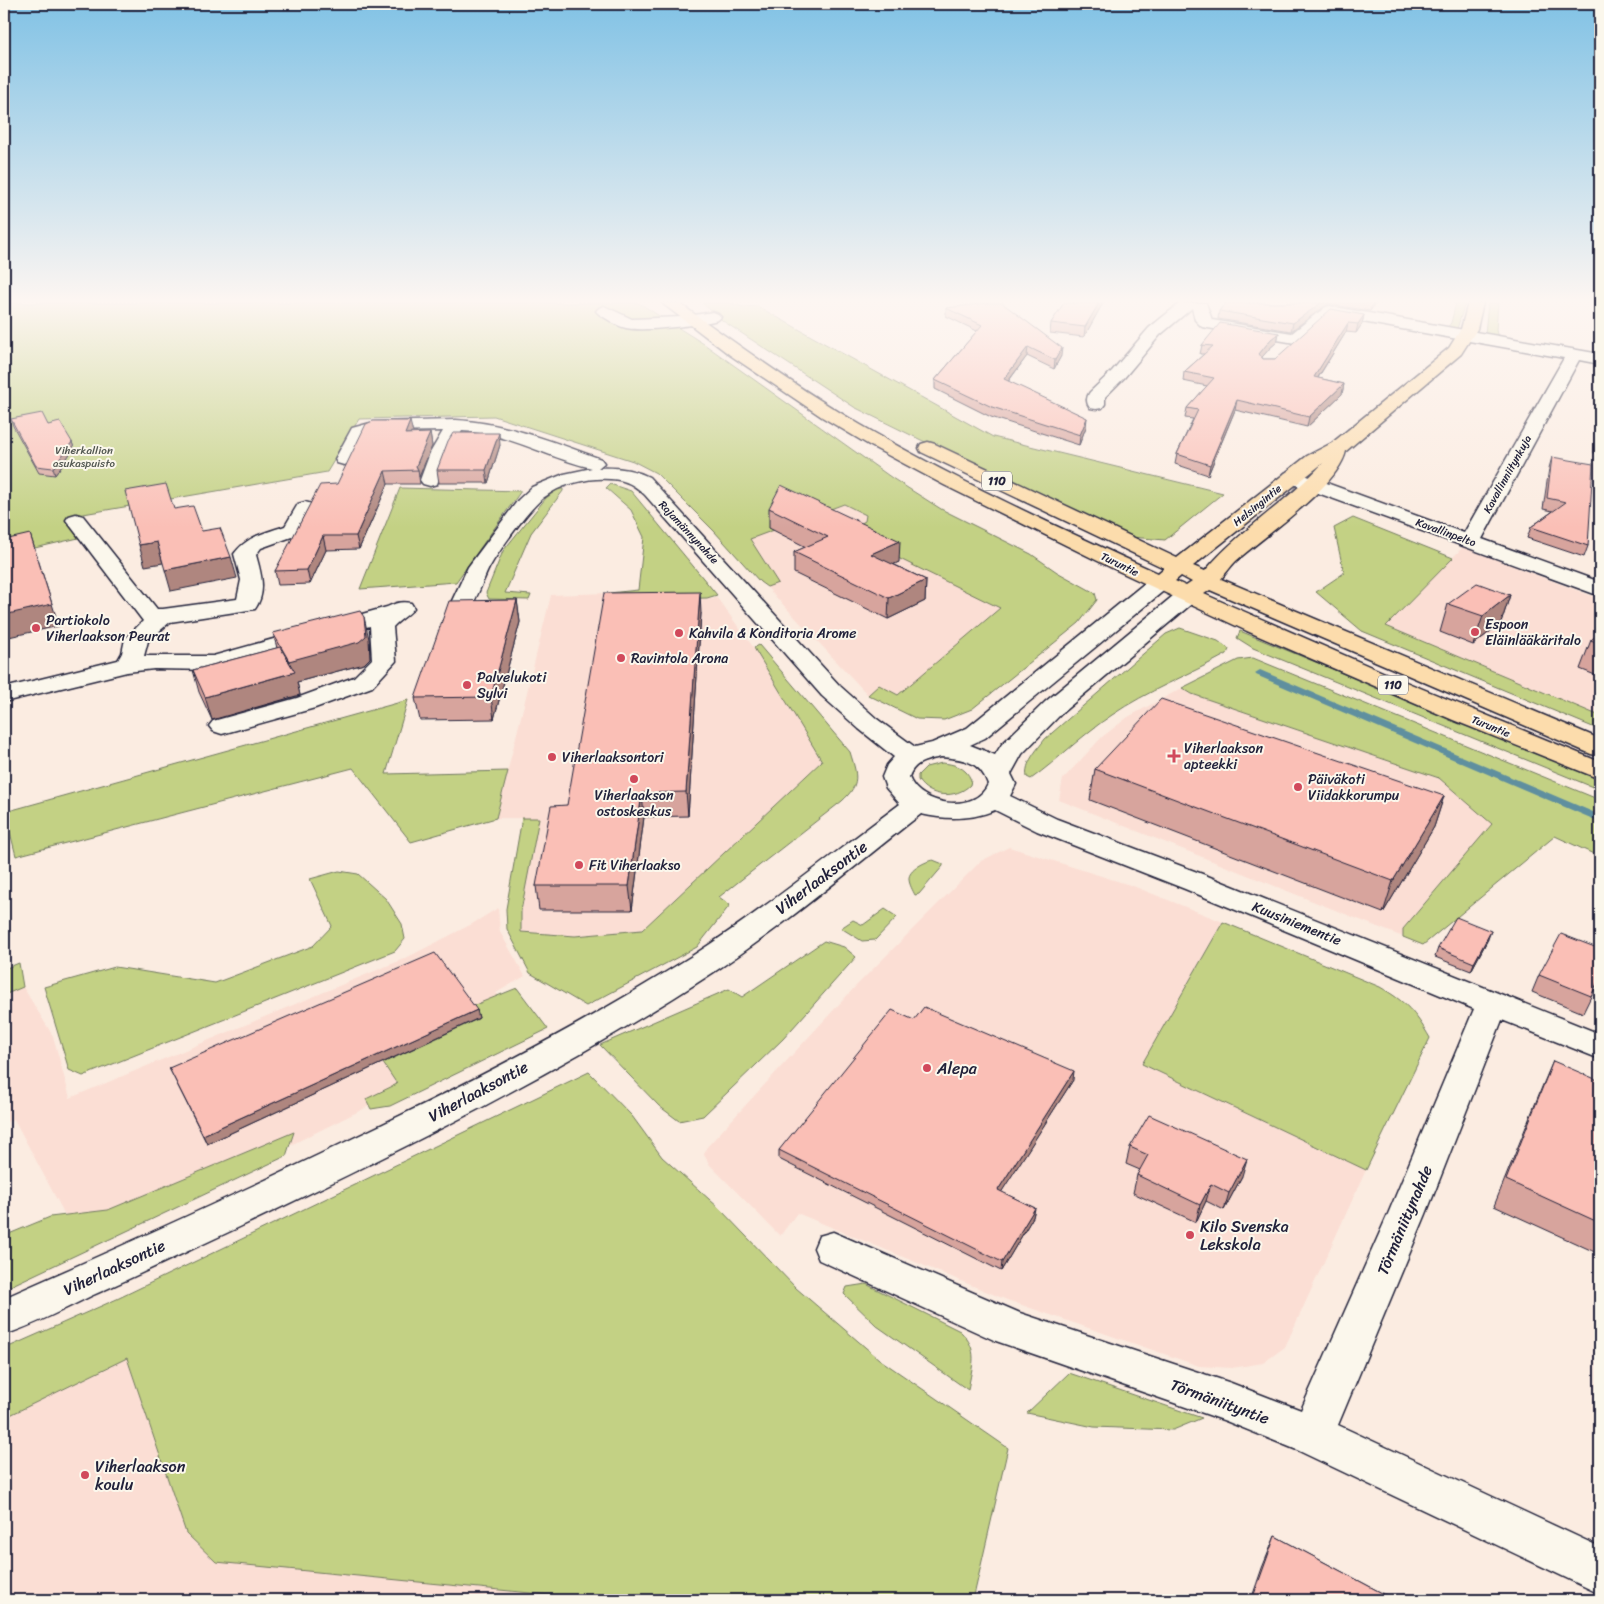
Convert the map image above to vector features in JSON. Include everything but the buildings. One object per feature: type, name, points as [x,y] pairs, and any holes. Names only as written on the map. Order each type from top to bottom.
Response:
[{"type":"main road","name":"Turuntie","points":[[784,378],[826,411],[897,453],[1159,583],[1466,716],[1600,771]]},
{"type":"main road","name":"Turuntie","points":[[796,378],[817,392],[862,417],[1208,581],[1600,748]]},
{"type":"main road","name":"Helsingintie","points":[[1159,583],[1314,460],[1339,447],[1422,378]]},
{"type":"main road","name":"Helsingintie","points":[[1187,596],[1208,581],[1227,558],[1314,485],[1332,465],[1339,447]]},
{"type":"street","points":[[1096,404],[1096,396],[1116,378]]},
{"type":"street","name":"Kavallinniitynkuja","points":[[1470,541],[1561,378]]},
{"type":"street","points":[[430,480],[440,453],[456,425]]},
{"type":"street","points":[[344,459],[358,432],[374,426],[456,425],[485,427],[529,438],[594,463]]},
{"type":"street","name":"Rajamännynahde","points":[[462,605],[479,567],[525,504],[539,491],[551,485],[590,474],[620,474],[634,477],[642,481],[652,491],[831,691],[868,724],[910,756]]},
{"type":"street","name":"Kavallinpelto","points":[[1292,477],[1600,589]]},
{"type":"street","points":[[76,520],[150,616],[163,616],[247,604],[252,580],[245,554],[254,544],[292,530],[304,508]]},
{"type":"street","points":[[1159,583],[976,733],[941,748],[910,756],[897,767],[895,778],[902,794],[917,804],[940,811],[960,811],[980,807],[997,785],[1011,750],[1054,707],[1187,596]]},
{"type":"street","points":[[4,695],[127,665],[154,662],[214,663],[403,608],[381,626],[384,662],[363,682],[306,703],[222,726]]},
{"type":"street","points":[[127,665],[134,653],[137,639],[163,616]]},
{"type":"street","points":[[941,748],[973,753],[991,763],[997,785]]},
{"type":"street","name":"Kuusiniementie","points":[[997,785],[1047,825],[1194,882],[1600,1047]]},
{"type":"street","name":"Viherlaaksontie","points":[[4,1317],[315,1174],[458,1103],[590,1032],[702,964],[817,882],[917,804]]},
{"type":"street","name":"Törmäniitynahde","points":[[1312,1434],[1407,1214],[1493,1004]]},
{"type":"street","name":"Törmäniityntie","points":[[833,1248],[1010,1328],[1231,1403],[1312,1434],[1600,1571]]},
{"type":"shaded area","points":[[831,497],[1079,623],[972,709],[944,720],[917,719],[868,695],[714,531]]},
{"type":"shaded area","points":[[1463,547],[1600,599],[1600,716],[1386,626]]},
{"type":"shaded area","points":[[609,593],[617,600],[717,598],[754,648],[822,761],[642,930],[575,936],[521,932],[521,911],[538,818],[496,818],[551,595]]},
{"type":"shaded area","points":[[1182,688],[1192,694],[1439,778],[1493,824],[1403,929],[1403,937],[1059,800],[1063,779],[1102,737],[1128,717]]},
{"type":"shaded area","points":[[1009,847],[1133,886],[1223,922],[1142,1064],[1366,1170],[1285,1347],[1263,1363],[1232,1368],[1199,1366],[1007,1300],[797,1213],[780,1236],[710,1165],[704,1155],[706,1148],[855,987],[981,861]]},
{"type":"shaded area","points":[[498,908],[500,932],[525,976],[496,993],[532,1025],[146,1217],[80,1243],[14,1119],[4,1123],[4,995],[23,987],[53,1036],[70,1098],[406,958],[472,924]]},
{"type":"shaded area","name":"Viherlaakson koulu","points":[[127,1357],[186,1533],[601,1600],[4,1600],[4,1418]]},
{"type":"green space","name":"Viherkallion asukaspuisto","points":[[4,378],[751,378],[892,478],[941,509],[1031,554],[1057,572],[1095,593],[1097,600],[1079,623],[972,709],[944,720],[917,719],[868,695],[879,685],[898,695],[1000,608],[845,532],[865,521],[866,515],[844,504],[750,539],[778,583],[767,587],[760,582],[714,531],[656,473],[633,461],[494,416],[359,419],[327,472],[66,517],[83,537],[4,555]]},
{"type":"green space","points":[[810,378],[886,378],[993,437],[1223,493],[1165,540],[1131,537],[980,469],[854,407]]},
{"type":"green space","points":[[610,484],[631,491],[717,595],[707,598],[616,600],[609,593],[638,590],[644,537],[631,510],[606,488]]},
{"type":"green space","points":[[400,488],[521,491],[456,582],[360,589]]},
{"type":"green space","points":[[558,489],[563,489],[563,491],[531,533],[505,593],[531,595],[529,600],[489,599],[486,593],[503,551],[546,498]]},
{"type":"green space","points":[[1353,518],[1453,558],[1386,626],[1600,716],[1600,730],[1362,631],[1316,592],[1344,573],[1334,528]]},
{"type":"green space","points":[[1180,628],[1218,641],[1229,649],[1227,654],[1125,706],[1101,722],[1031,779],[1027,777],[1029,762],[1045,739],[1166,634]]},
{"type":"green space","points":[[1240,631],[1600,779],[1600,790],[1253,648],[1237,638]]},
{"type":"green space","points":[[759,645],[850,752],[856,773],[855,784],[842,801],[719,897],[730,905],[697,947],[586,1006],[530,973],[507,929],[506,909],[522,818],[539,818],[521,911],[521,932],[575,936],[642,930],[822,761],[754,648]]},
{"type":"green space","points":[[1253,658],[1600,800],[1600,857],[1555,836],[1423,945],[1403,937],[1403,929],[1492,824],[1439,778],[1192,694],[1182,688],[1238,660]]},
{"type":"green space","points":[[408,700],[386,774],[508,771],[496,818],[411,842],[353,768],[16,856],[5,812]]},
{"type":"green space","points":[[942,763],[955,765],[963,769],[971,780],[970,785],[958,793],[950,794],[936,793],[923,786],[918,780],[918,775],[926,767]]},
{"type":"green space","points":[[933,860],[943,864],[943,866],[919,894],[915,895],[909,879],[911,872],[918,866]]},
{"type":"green space","points":[[339,871],[358,874],[386,899],[402,924],[405,939],[395,951],[83,1076],[69,1070],[44,987],[115,967],[215,983],[313,946],[332,926],[310,879]]},
{"type":"green space","points":[[885,909],[897,917],[875,940],[862,941],[841,928],[853,920],[863,925]]},
{"type":"green space","points":[[1223,922],[1380,987],[1409,1008],[1420,1021],[1430,1038],[1366,1170],[1142,1064]]},
{"type":"green space","points":[[824,941],[844,947],[856,957],[783,1039],[703,1116],[679,1121],[659,1106],[600,1045],[729,989],[742,997]]},
{"type":"green space","points":[[19,963],[23,987],[4,995],[4,969]]},
{"type":"green space","points":[[517,988],[548,1029],[390,1106],[371,1109],[366,1099],[397,1084],[383,1063],[478,1019],[470,1007]]},
{"type":"green space","points":[[589,1072],[632,1116],[662,1157],[719,1208],[796,1288],[879,1359],[1008,1448],[973,1600],[601,1600],[216,1562],[186,1533],[127,1358],[4,1418],[4,1349],[117,1299]]},
{"type":"green space","points":[[294,1132],[286,1156],[4,1289],[4,1236],[50,1217],[108,1210]]},
{"type":"green space","points":[[866,1284],[960,1331],[970,1345],[973,1358],[968,1390],[877,1326],[844,1294],[847,1287]]},
{"type":"green space","points":[[1069,1373],[1202,1418],[1173,1430],[1094,1427],[1027,1413]]},
{"type":"waterway","points":[[1260,673],[1600,819]]},
{"type":"place","name":"Partiokolo Viherlaakson Peurat","points":[[36,628]]},
{"type":"place","name":"Espoon Eläinlääkäritalo","points":[[1475,632]]},
{"type":"place","name":"Kahvila & Konditoria Arome","points":[[679,633]]},
{"type":"place","name":"Ravintola Arona","points":[[621,658]]},
{"type":"place","name":"Palvelukoti Sylvi","points":[[467,685]]},
{"type":"place","name":"Viherlaakson apteekki","points":[[1174,756]]},
{"type":"place","name":"Viherlaaksontori","points":[[552,757]]},
{"type":"place","name":"Viherlaakson ostoskeskus","points":[[634,779]]},
{"type":"place","name":"Päiväkoti Viidakkorumpu","points":[[1298,787]]},
{"type":"place","name":"Fit Viherlaakso","points":[[579,865]]},
{"type":"place","name":"Alepa","points":[[927,1068]]},
{"type":"place","name":"Kilo Svenska Lekskola","points":[[1190,1235]]},
{"type":"place","name":"Viherlaakson koulu","points":[[85,1475]]}]
